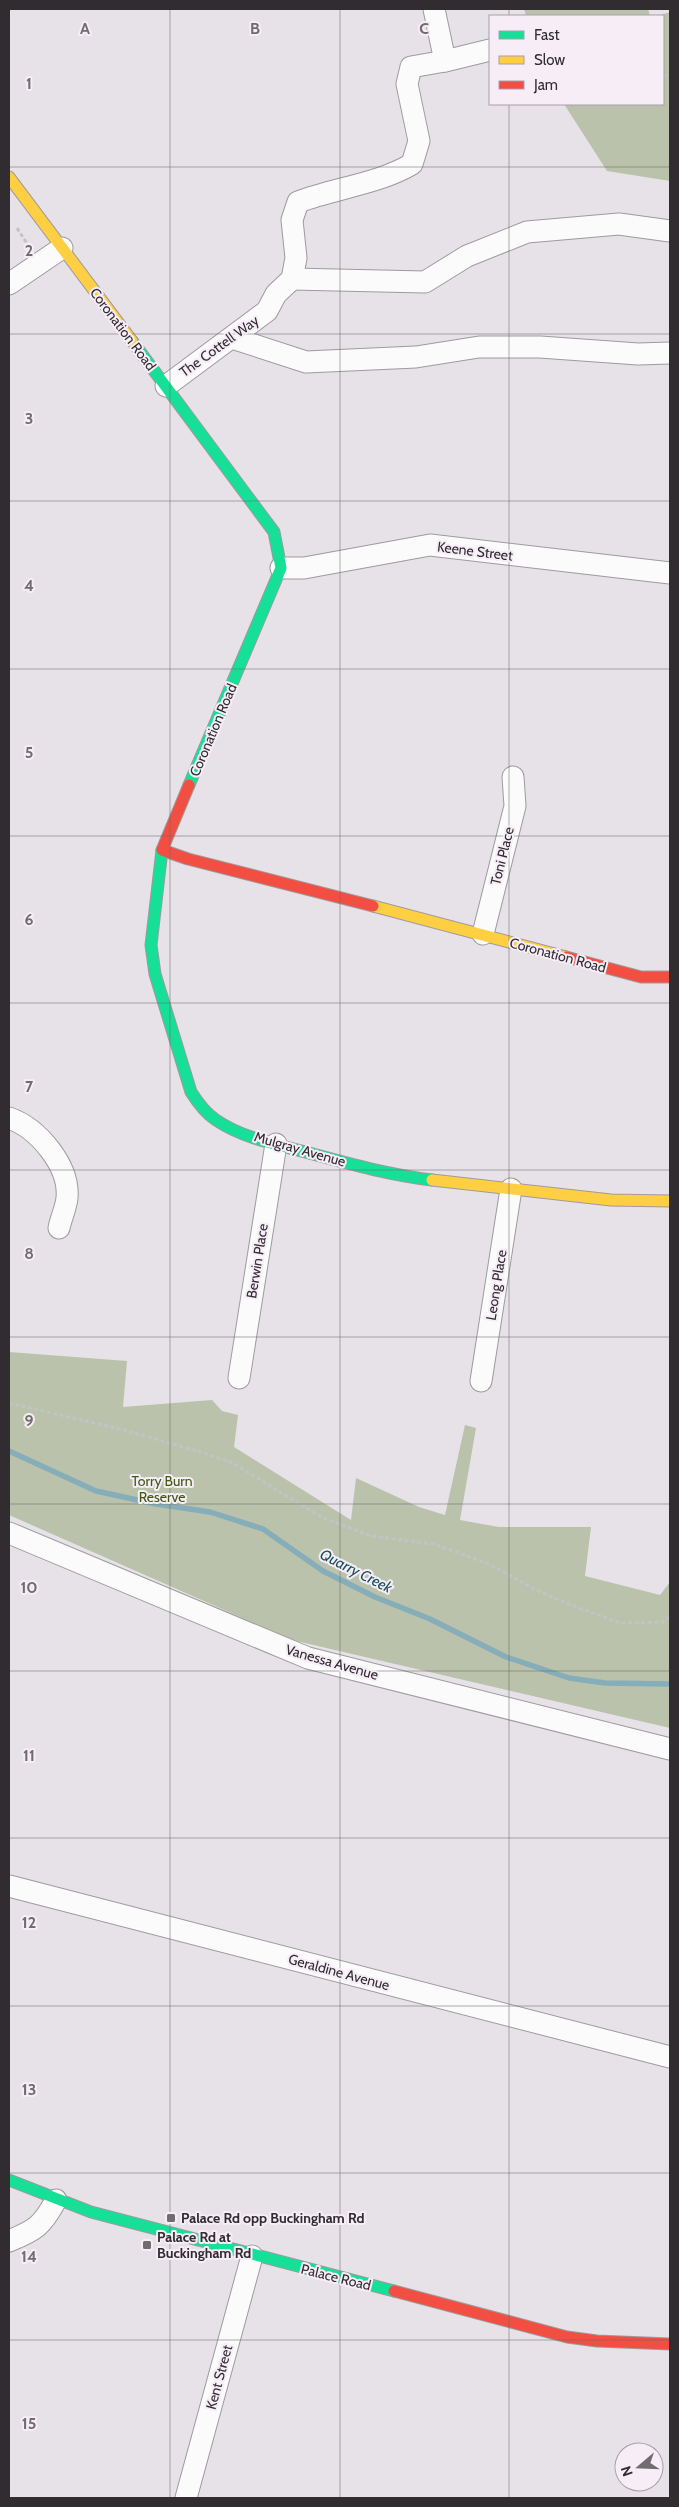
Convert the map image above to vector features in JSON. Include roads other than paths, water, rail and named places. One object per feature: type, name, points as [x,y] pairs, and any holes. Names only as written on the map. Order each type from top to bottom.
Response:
[{"type":"street","points":[[434,9],[445,61]]},
{"type":"street","points":[[489,50],[411,67],[407,84],[419,142],[412,164],[396,174],[324,192],[298,202],[292,220],[296,258],[292,279],[426,282],[467,256],[527,232],[619,224],[670,231]]},
{"type":"street","name":"Coronation Road","points":[[9,178],[274,532],[281,568],[162,850],[224,868],[483,934],[641,977],[670,977]]},
{"type":"street","points":[[9,284],[62,248]]},
{"type":"street","name":"The Cottell Way","points":[[166,386],[267,311],[276,294],[292,279]]},
{"type":"street","points":[[232,338],[306,362],[416,357],[479,347],[540,347],[638,354],[670,353]]},
{"type":"street","name":"Keene Street","points":[[281,568],[304,568],[430,546],[670,573]]},
{"type":"street","name":"Toni Place","points":[[483,934],[515,806],[513,777]]},
{"type":"street","name":"Mulgray Avenue","points":[[162,850],[151,945],[155,974],[188,1084],[202,1108],[216,1120],[231,1128],[276,1144],[397,1176],[610,1200],[670,1201]]},
{"type":"street","points":[[9,1118],[39,1136],[56,1157],[62,1173],[67,1197],[59,1228]]},
{"type":"street","name":"Berwin Place","points":[[238,1378],[276,1144]]},
{"type":"street","name":"Leong Place","points":[[481,1381],[511,1189]]},
{"type":"street","name":"Vanessa Avenue","points":[[9,1533],[308,1658],[670,1749]]},
{"type":"street","name":"Geraldine Avenue","points":[[9,1886],[670,2057]]},
{"type":"street","name":"Palace Road","points":[[9,2180],[56,2200],[91,2212],[252,2256],[578,2339],[670,2344]]},
{"type":"street","points":[[9,2241],[32,2232],[44,2221],[56,2200]]},
{"type":"street","name":"Kent Street","points":[[186,2498],[252,2256]]},
{"type":"waterway","name":"Quarry Creek","points":[[9,1451],[96,1491],[156,1504],[210,1512],[263,1529],[323,1571],[375,1597],[430,1619],[506,1657],[569,1678],[605,1683],[670,1684]]},
{"type":"place","name":"Palace Rd opp Buckingham Rd","points":[[171,2218]]},
{"type":"place","name":"Palace Rd at Buckingham Rd","points":[[147,2245]]},
{"type":"park label","name":"Torry Burn Reserve","points":[[162,1489]]}]
